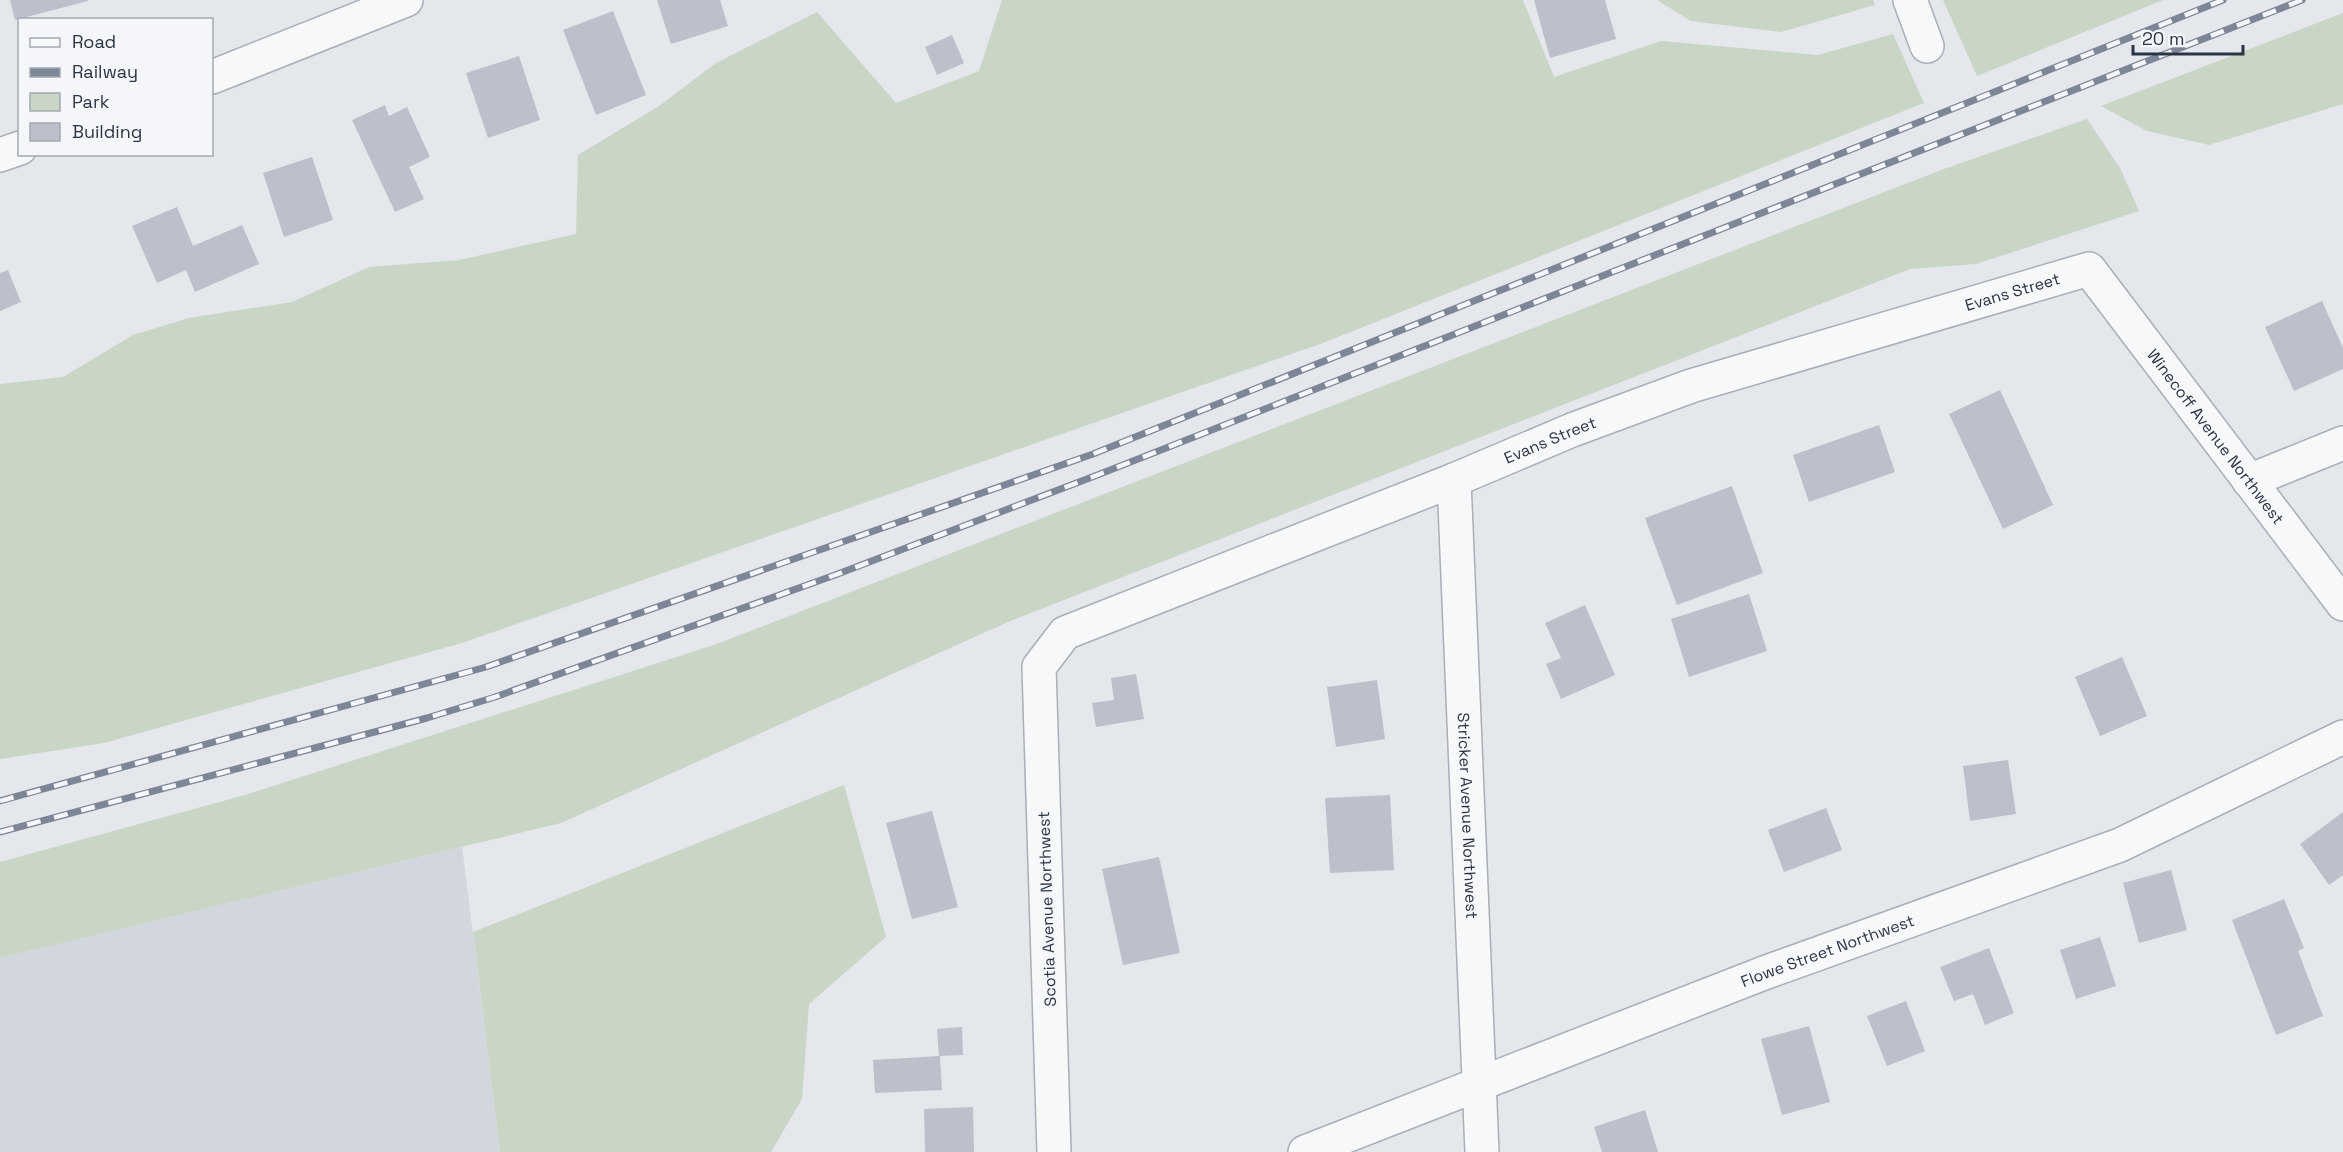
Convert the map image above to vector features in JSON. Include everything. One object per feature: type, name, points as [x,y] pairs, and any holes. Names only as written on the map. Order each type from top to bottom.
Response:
[{"type":"street","points":[[213,77],[406,0]]},
{"type":"street","points":[[1910,0],[1927,46]]},
{"type":"street","points":[[0,155],[18,149]]},
{"type":"street","name":"Evans Street","points":[[1040,667],[1065,633],[1454,480],[1572,430],[1691,386],[2089,269]]},
{"type":"street","name":"Winecoff Avenue Northwest","points":[[2089,269],[2343,604]]},
{"type":"street","points":[[2249,481],[2343,443]]},
{"type":"street","name":"Stricker Avenue Northwest","points":[[1454,480],[1482,1152]]},
{"type":"street","name":"Scotia Avenue Northwest","points":[[1040,667],[1054,1152]]},
{"type":"street","name":"Flowe Street Northwest","points":[[1305,1152],[1764,973],[2120,845],[2343,737]]},
{"type":"shaded area","points":[[462,847],[500,1152],[0,1152],[0,958]]},
{"type":"green space","points":[[1002,0],[1523,0],[1554,77],[1661,41],[1818,55],[1893,34],[1924,103],[1323,343],[462,643],[104,743],[0,759],[0,384],[63,377],[133,335],[189,318],[292,302],[369,267],[459,260],[576,234],[578,155],[659,106],[716,63],[817,12],[896,103],[979,71]]},
{"type":"green space","points":[[1657,0],[1873,0],[1875,5],[1781,32],[1691,21]]},
{"type":"green space","points":[[1943,0],[2163,0],[1977,76]]},
{"type":"green space","points":[[2343,13],[2343,104],[2209,145],[2147,131],[2101,106]]},
{"type":"green space","points":[[2087,119],[2120,168],[2139,211],[1976,264],[1910,269],[1008,622],[561,823],[0,958],[0,862],[245,795],[714,645],[1944,169]]},
{"type":"green space","points":[[844,785],[886,937],[809,1004],[802,1099],[771,1152],[500,1152],[473,932]]},
{"type":"building","points":[[10,0],[88,0],[18,18],[15,20]]},
{"type":"building","points":[[657,0],[720,0],[728,26],[671,44]]},
{"type":"building","points":[[1534,0],[1605,0],[1616,39],[1550,58]]},
{"type":"building","points":[[613,11],[646,95],[596,115],[563,30]]},
{"type":"building","points":[[952,35],[964,63],[937,75],[925,47]]},
{"type":"building","points":[[519,56],[540,120],[488,138],[466,73]]},
{"type":"building","points":[[385,105],[389,116],[407,107],[430,157],[409,167],[424,199],[395,212],[352,120]]},
{"type":"building","points":[[312,157],[333,220],[284,237],[263,173]]},
{"type":"building","points":[[177,207],[193,246],[242,225],[259,264],[195,292],[186,270],[157,283],[132,226]]},
{"type":"building","points":[[8,270],[21,302],[0,311],[0,273]]},
{"type":"building","points":[[2322,301],[2343,348],[2343,369],[2294,391],[2265,327]]},
{"type":"building","points":[[2000,390],[2053,505],[2003,529],[1949,414]]},
{"type":"building","points":[[1879,425],[1895,472],[1809,502],[1793,455]]},
{"type":"building","points":[[1732,486],[1763,573],[1677,605],[1645,518]]},
{"type":"building","points":[[1749,594],[1767,651],[1689,677],[1671,619]]},
{"type":"building","points":[[1585,605],[1615,675],[1561,699],[1546,664],[1561,658],[1545,623]]},
{"type":"building","points":[[2122,657],[2147,716],[2100,736],[2075,677]]},
{"type":"building","points":[[1136,674],[1144,719],[1096,727],[1092,703],[1114,700],[1111,678]]},
{"type":"building","points":[[1377,680],[1385,739],[1336,747],[1327,687]]},
{"type":"building","points":[[2008,760],[2016,814],[1970,821],[1963,766]]},
{"type":"building","points":[[1390,795],[1394,870],[1330,873],[1325,798]]},
{"type":"building","points":[[1826,808],[1842,850],[1784,872],[1768,830]]},
{"type":"building","points":[[932,811],[958,907],[912,919],[886,823]]},
{"type":"building","points":[[2343,812],[2343,875],[2329,885],[2300,844]]},
{"type":"building","points":[[1159,857],[1180,953],[1123,965],[1102,869]]},
{"type":"building","points":[[2171,870],[2187,930],[2139,943],[2123,883]]},
{"type":"building","points":[[2284,899],[2304,948],[2298,951],[2323,1016],[2276,1035],[2232,920]]},
{"type":"building","points":[[2100,937],[2116,986],[2076,999],[2060,950]]},
{"type":"building","points":[[1989,948],[2014,1013],[1985,1025],[1973,994],[1954,1001],[1940,967]]},
{"type":"building","points":[[1906,1001],[1925,1051],[1887,1066],[1867,1016]]},
{"type":"building","points":[[1809,1026],[1830,1102],[1782,1115],[1761,1039]]},
{"type":"building","points":[[962,1027],[963,1055],[940,1056],[942,1090],[875,1093],[873,1060],[939,1056],[937,1029]]},
{"type":"building","points":[[973,1107],[974,1152],[925,1152],[924,1109]]},
{"type":"building","points":[[1645,1110],[1658,1152],[1602,1152],[1594,1127]]},
{"type":"railway","points":[[0,801],[486,667],[1093,454],[2223,0]]},
{"type":"railway","points":[[0,832],[427,718],[495,697],[835,575],[1100,474],[2302,0]]}]
